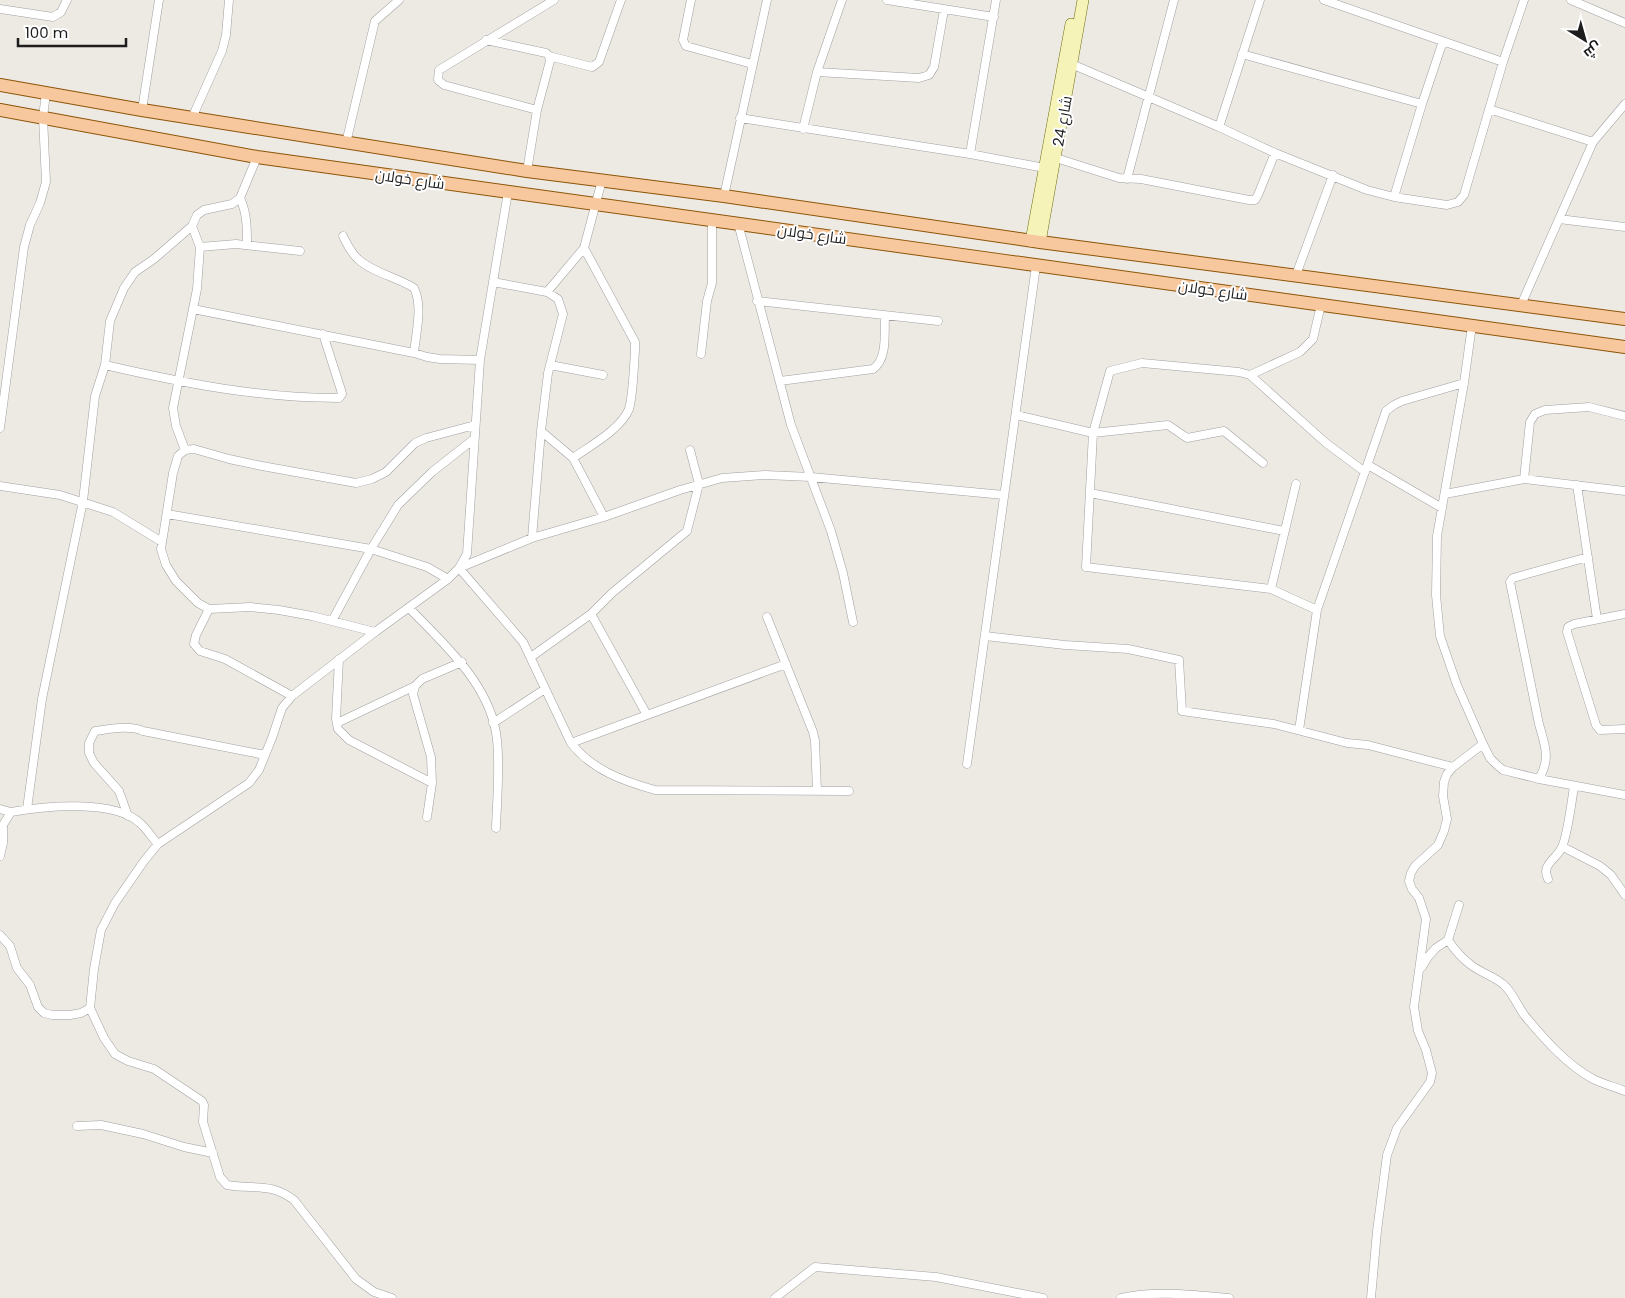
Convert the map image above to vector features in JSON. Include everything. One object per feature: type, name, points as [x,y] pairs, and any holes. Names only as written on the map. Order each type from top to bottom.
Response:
[{"type":"main road","name":"شارع خولان","points":[[0,85],[142,110],[527,171],[724,196],[1036,241],[1625,319]]},
{"type":"main road","name":"شارع خولان","points":[[0,110],[257,157],[1625,347]]},
{"type":"street","points":[[0,9],[53,17],[61,12],[67,0]]},
{"type":"street","points":[[142,110],[158,0]]},
{"type":"street","points":[[192,118],[222,51],[226,34],[229,0]]},
{"type":"street","points":[[346,143],[375,21],[399,0]]},
{"type":"street","points":[[537,110],[444,85],[438,80],[439,70],[542,3],[554,0]]},
{"type":"street","points":[[486,40],[546,53],[549,56],[592,67],[596,66],[621,0]]},
{"type":"street","points":[[691,0],[684,40],[686,46],[752,64]]},
{"type":"street","points":[[724,196],[767,0]]},
{"type":"street","points":[[803,129],[817,72],[842,0]]},
{"type":"street","points":[[887,0],[994,17]]},
{"type":"street","points":[[970,154],[996,0]]},
{"type":"street","name":"شارع 24","points":[[1036,241],[1056,158],[1075,0]]},
{"type":"street","name":"شارع 24","points":[[1036,241],[1045,168],[1083,0]]},
{"type":"street","points":[[1128,179],[1174,0]]},
{"type":"street","points":[[1219,127],[1260,0]]},
{"type":"street","points":[[1324,0],[1503,62]]},
{"type":"street","points":[[1068,63],[1219,127],[1275,153],[1367,190],[1394,197],[1447,205],[1458,202],[1464,194],[1503,62],[1524,0]]},
{"type":"street","points":[[1571,0],[1625,23]]},
{"type":"street","points":[[817,72],[919,78],[928,75],[934,67],[944,10]]},
{"type":"street","points":[[1394,197],[1443,41]]},
{"type":"street","points":[[1242,54],[1422,104]]},
{"type":"street","points":[[527,171],[537,110],[550,62],[549,56]]},
{"type":"street","points":[[0,428],[24,247],[46,182],[43,117],[46,92]]},
{"type":"street","points":[[1521,305],[1593,142],[1625,104]]},
{"type":"street","points":[[1489,109],[1593,142]]},
{"type":"street","points":[[740,118],[970,154],[1045,168]]},
{"type":"street","points":[[1056,158],[1119,178],[1141,179],[1254,200],[1258,195],[1275,153]]},
{"type":"street","points":[[27,809],[42,699],[83,501],[95,396],[105,365],[110,321],[124,288],[135,272],[154,259],[192,226],[197,215],[204,210],[232,204],[240,198],[257,157]]},
{"type":"street","points":[[1296,275],[1333,175]]},
{"type":"street","points":[[547,292],[584,248],[602,180]]},
{"type":"street","points":[[392,1298],[374,1292],[356,1279],[294,1200],[284,1192],[271,1188],[240,1188],[227,1185],[220,1177],[203,1122],[204,1107],[202,1101],[154,1069],[128,1061],[115,1054],[104,1038],[90,1008],[94,969],[101,930],[115,903],[158,844],[250,783],[259,770],[282,708],[292,696],[448,579],[459,568],[467,554],[480,360],[508,192]]},
{"type":"street","points":[[240,198],[245,210],[246,245]]},
{"type":"street","points":[[701,354],[707,301],[712,283],[712,219]]},
{"type":"street","points":[[1559,219],[1625,227]]},
{"type":"street","points":[[738,223],[791,425],[831,531],[843,573],[853,622]]},
{"type":"street","points":[[185,450],[176,426],[173,408],[198,289],[200,247],[192,226]]},
{"type":"street","points":[[343,236],[350,250],[358,259],[368,266],[414,288],[417,294],[418,305],[414,353]]},
{"type":"street","points":[[200,247],[236,244],[300,251]]},
{"type":"street","points":[[573,458],[612,430],[624,418],[629,408],[635,350],[635,342],[584,248]]},
{"type":"street","points":[[967,764],[1036,266]]},
{"type":"street","points":[[493,282],[547,292],[558,299],[563,314],[550,365],[541,431],[532,538]]},
{"type":"street","points":[[757,301],[938,321]]},
{"type":"street","points":[[1250,375],[1300,352],[1313,339],[1321,305]]},
{"type":"street","points":[[193,309],[323,334],[427,357],[480,360]]},
{"type":"street","points":[[780,381],[873,369],[882,358],[885,316]]},
{"type":"street","points":[[1472,325],[1437,536],[1436,595],[1440,636],[1483,744],[1490,758],[1503,770],[1539,779],[1625,795]]},
{"type":"street","points":[[105,365],[178,382],[275,396],[339,398],[342,394],[323,334]]},
{"type":"street","points":[[1317,610],[1271,589],[1086,567],[1093,433],[1110,371],[1142,363],[1239,372],[1250,375],[1326,443],[1367,468],[1442,508]]},
{"type":"street","points":[[550,365],[603,375]]},
{"type":"street","points":[[1299,730],[1317,610],[1386,411],[1402,401],[1464,382]]},
{"type":"street","points":[[1524,479],[1530,422],[1536,414],[1545,410],[1589,407],[1625,416]]},
{"type":"street","points":[[1016,415],[1093,433],[1168,425],[1187,438],[1224,431],[1263,463]]},
{"type":"street","points":[[375,632],[279,610],[250,607],[209,609],[198,603],[176,581],[166,565],[160,549],[173,473],[178,456],[185,450],[194,449],[229,459],[356,483],[372,479],[386,472],[415,444],[426,438],[475,425]]},
{"type":"street","points":[[541,431],[573,458],[604,517]]},
{"type":"street","points":[[332,621],[398,504],[432,472],[474,439]]},
{"type":"street","points":[[531,658],[591,614],[612,593],[687,531],[700,484],[690,450]]},
{"type":"street","points":[[459,568],[532,538],[604,517],[680,490],[722,478],[756,476],[811,477],[1004,495]]},
{"type":"street","points":[[1444,494],[1524,479],[1625,491]]},
{"type":"street","points":[[1271,589],[1296,484]]},
{"type":"street","points":[[1577,485],[1597,619]]},
{"type":"street","points":[[0,486],[60,495],[83,501],[113,512],[162,542]]},
{"type":"street","points":[[1090,493],[1284,531]]},
{"type":"street","points":[[167,514],[371,549],[427,567],[448,579]]},
{"type":"street","points":[[1539,779],[1547,758],[1546,746],[1539,724],[1510,582],[1513,578],[1588,557]]},
{"type":"street","points":[[459,568],[523,642],[571,743],[579,754],[591,764],[636,785],[655,790],[849,791]]},
{"type":"street","points":[[409,608],[462,662],[489,706],[497,738],[496,828]]},
{"type":"street","points":[[209,609],[196,634],[194,644],[200,650],[224,659],[292,696]]},
{"type":"street","points":[[591,614],[647,715]]},
{"type":"street","points":[[1625,614],[1574,624],[1568,627],[1567,632],[1596,725],[1600,730],[1625,729]]},
{"type":"street","points":[[767,617],[813,732],[815,741],[816,791]]},
{"type":"street","points":[[985,636],[1065,645],[1128,649],[1179,660],[1182,711],[1274,724],[1346,743],[1368,745],[1453,767]]},
{"type":"street","points":[[339,659],[338,729],[349,740],[432,784]]},
{"type":"street","points":[[337,723],[415,686],[422,679],[462,662]]},
{"type":"street","points":[[571,743],[786,664]]},
{"type":"street","points":[[415,686],[413,694],[431,756],[432,784],[427,817]]},
{"type":"street","points":[[493,722],[545,689]]},
{"type":"street","points":[[128,816],[119,791],[94,763],[90,753],[89,743],[95,732],[107,729],[136,728],[143,731],[265,755]]},
{"type":"street","points":[[1371,1298],[1388,1155],[1397,1128],[1430,1082],[1432,1073],[1426,1050],[1418,1031],[1414,1007],[1426,919],[1420,898],[1412,889],[1409,881],[1410,873],[1438,845],[1444,831],[1447,819],[1443,796],[1444,782],[1447,774],[1453,767],[1483,744]]},
{"type":"street","points":[[1548,879],[1546,870],[1548,864],[1563,847],[1574,786]]},
{"type":"street","points":[[0,809],[11,812],[27,809],[99,806],[128,816],[140,823],[158,844]]},
{"type":"street","points":[[0,856],[3,843],[3,825],[11,812]]},
{"type":"street","points":[[1563,847],[1600,866],[1611,875],[1625,895]]},
{"type":"street","points":[[1420,971],[1436,948],[1448,940],[1459,905]]},
{"type":"street","points":[[0,935],[10,946],[17,968],[30,985],[38,1007],[44,1012],[52,1015],[70,1016],[90,1008]]},
{"type":"street","points":[[1448,940],[1457,954],[1472,966],[1492,976],[1508,988],[1519,1008],[1552,1048],[1573,1066],[1594,1079],[1625,1092]]},
{"type":"street","points":[[77,1126],[101,1125],[213,1153]]},
{"type":"street","points":[[775,1298],[815,1267],[936,1277],[1043,1298]]},
{"type":"street","points":[[1121,1298],[1134,1295],[1166,1293],[1229,1298]]}]
